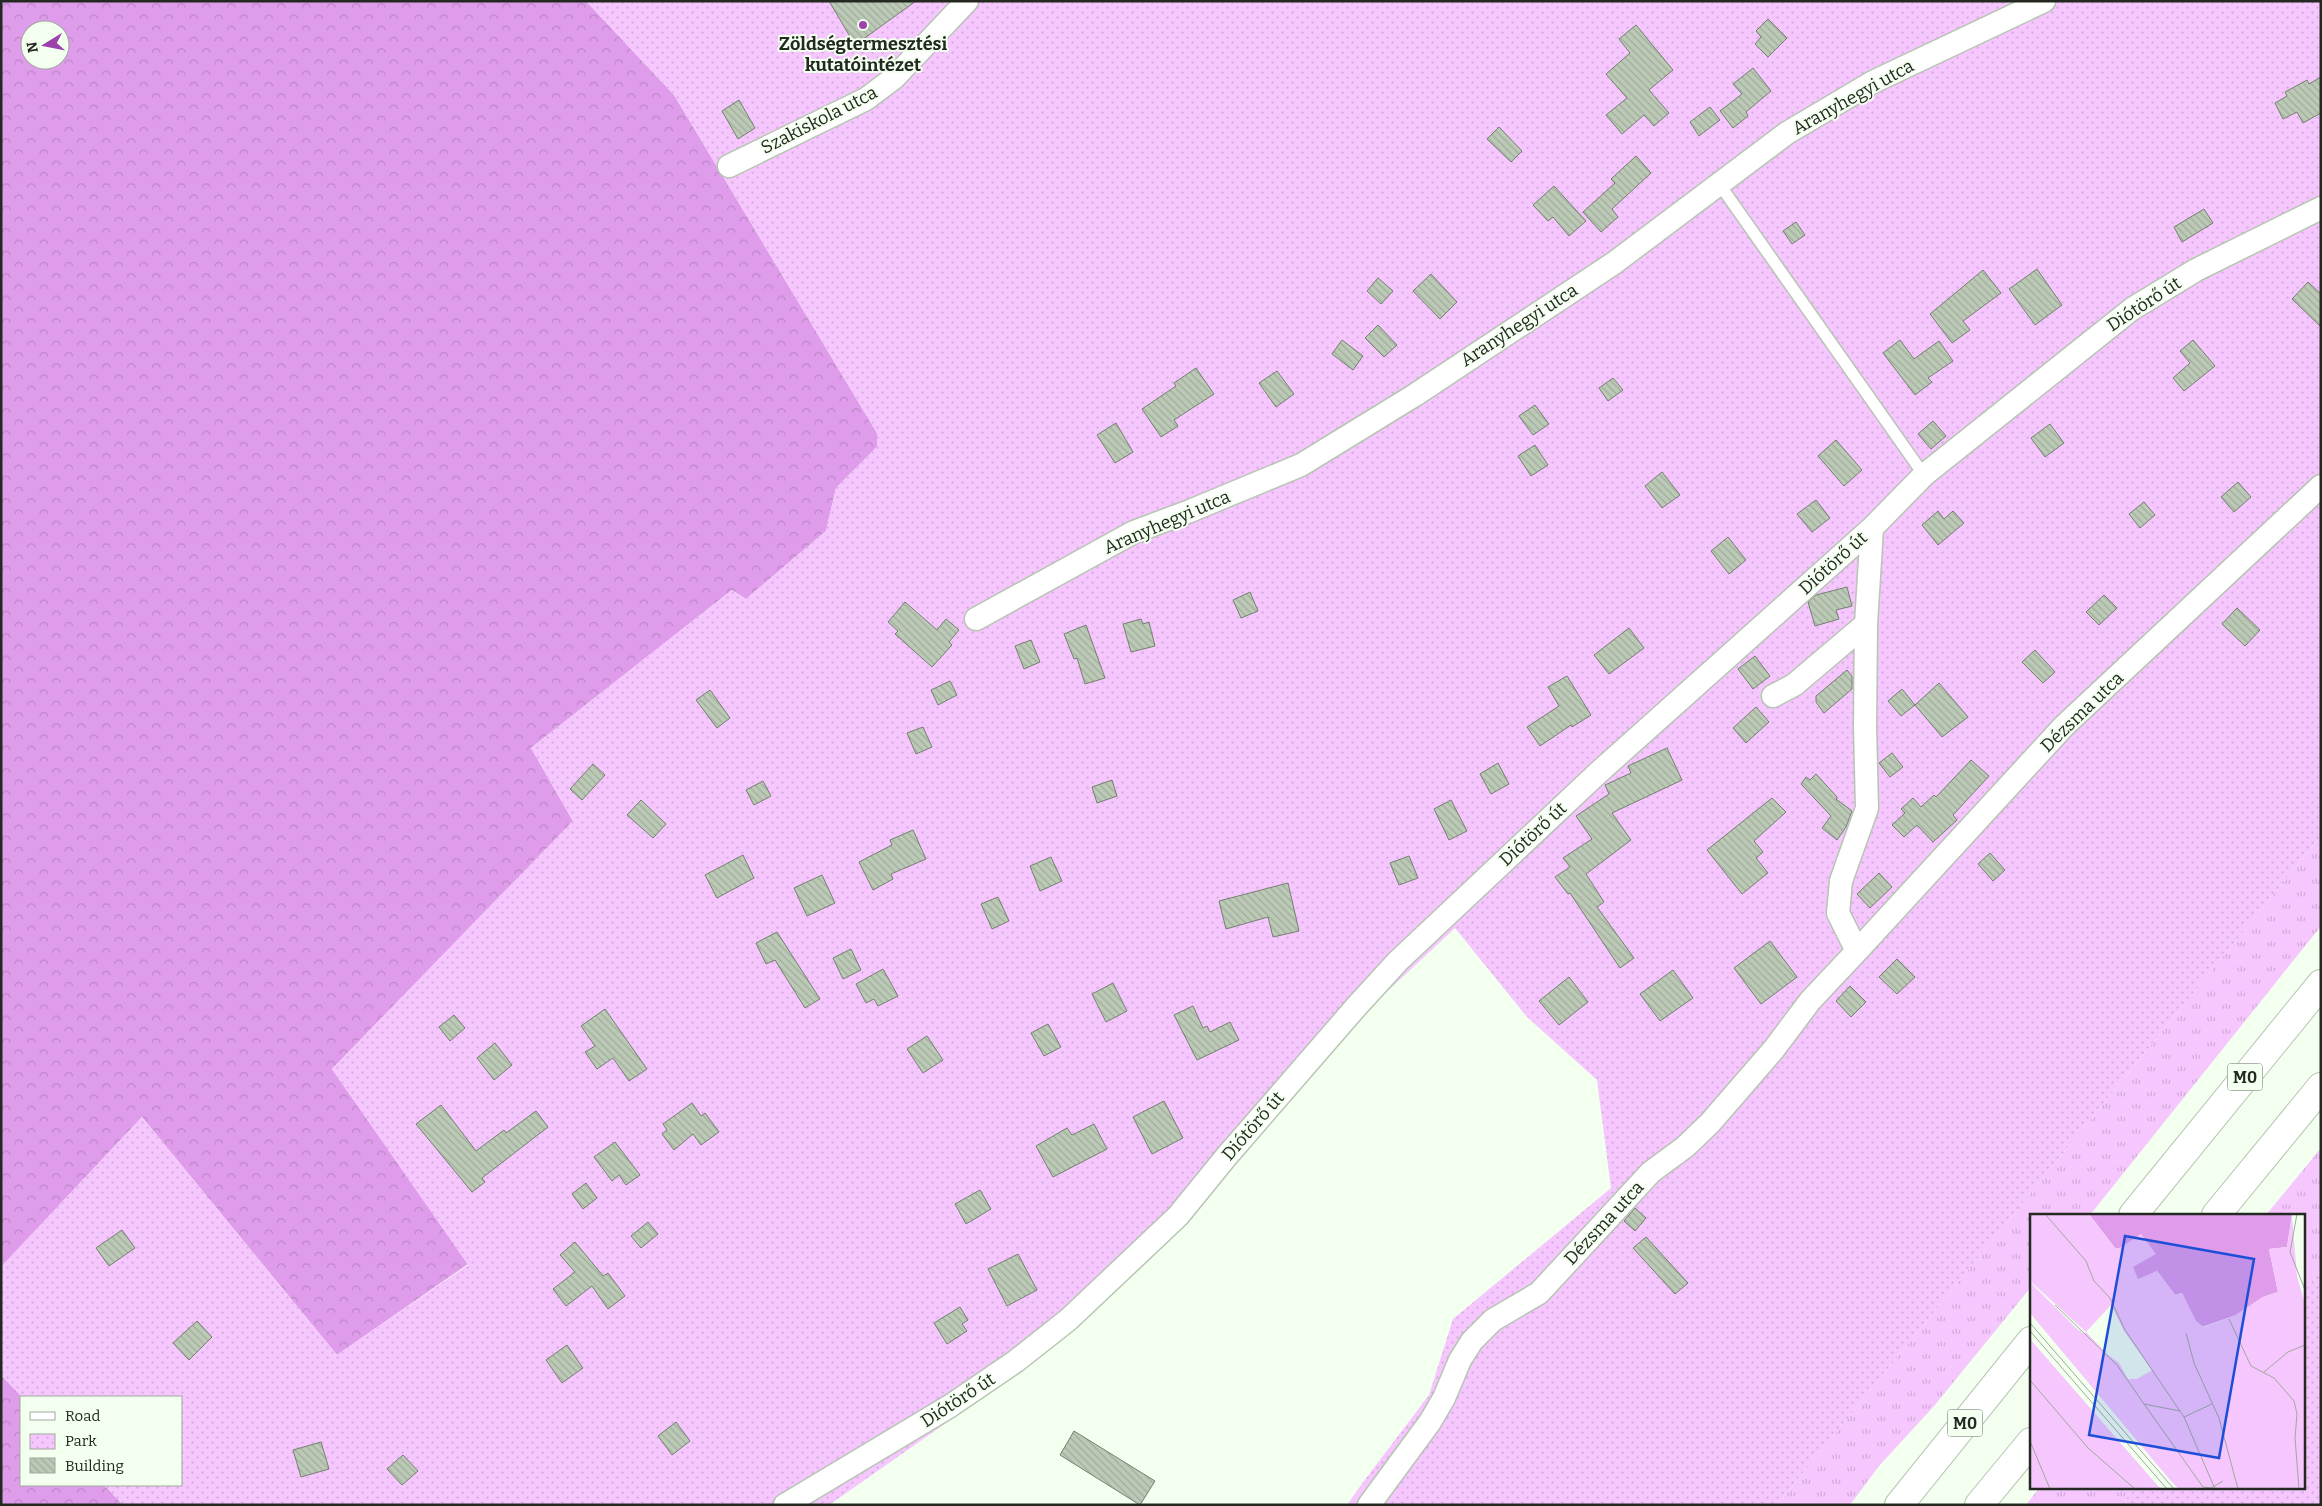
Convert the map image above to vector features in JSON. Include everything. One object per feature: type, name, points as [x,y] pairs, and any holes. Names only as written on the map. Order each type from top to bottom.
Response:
[{"type":"highway","name":"M0","points":[[2134,1214],[2321,984]]},
{"type":"highway","points":[[2217,1214],[2321,1087]]},
{"type":"highway","name":"M0","points":[[1899,1505],[2030,1342]]},
{"type":"highway","points":[[1979,1505],[2030,1443]]},
{"type":"street","name":"Szakiskola utca","points":[[729,166],[866,99],[894,78],[967,1]]},
{"type":"street","name":"Aranyhegyi utca","points":[[976,619],[1134,532],[1301,465],[1415,395],[1614,263],[1788,133],[1873,82],[2044,1]]},
{"type":"street","name":"Diótörő út","points":[[785,1505],[950,1406],[1016,1361],[1068,1320],[1178,1216],[1226,1157],[1398,961],[1599,772],[1872,528],[1924,475],[2132,309],[2196,270],[2321,208]]},
{"type":"street","name":"Dézsma utca","points":[[1369,1505],[1430,1422],[1444,1398],[1460,1360],[1472,1341],[1493,1320],[1539,1292],[1651,1172],[1685,1147],[1710,1123],[1774,1050],[1810,1001],[2064,726],[2321,486]]},
{"type":"street","points":[[1857,951],[1838,913],[1841,881],[1867,808],[1864,726],[1866,624],[1872,528]]},
{"type":"street","points":[[1773,696],[1794,685],[1866,624]]},
{"type":"lane","points":[[1720,185],[1924,475]]},
{"type":"green space","points":[[1,1],[586,1],[674,95],[877,433],[877,447],[836,488],[826,531],[746,599],[732,590],[531,748],[573,821],[332,1069],[468,1264],[337,1355],[142,1117],[1,1267]]},
{"type":"green space","points":[[586,1],[2321,1],[2321,836],[1777,1505],[1380,1505],[1361,1485],[1429,1395],[1453,1319],[1611,1188],[1597,1080],[1527,1017],[1455,928],[1315,1059],[1215,1190],[1072,1330],[1023,1369],[829,1505],[123,1505],[105,1486],[182,1486],[182,1396],[21,1396],[1,1375],[1,1267],[142,1117],[337,1355],[468,1265],[332,1069],[573,821],[531,748],[732,590],[746,599],[826,531],[836,488],[877,447],[877,433],[674,95]]},
{"type":"green space","points":[[2321,836],[2321,926],[2091,1214],[2030,1214],[2030,1288],[1934,1406],[1879,1466],[1850,1505],[1777,1505]]},
{"type":"green space","points":[[2321,1148],[2321,1271],[2304,1291],[2304,1214],[2267,1214]]},
{"type":"green space","points":[[2321,1271],[2321,1505],[2121,1505],[2135,1488],[2304,1488],[2304,1291]]},
{"type":"green space","points":[[1,1375],[21,1396],[20,1486],[105,1486],[123,1505],[1,1505]]},
{"type":"green space","points":[[1361,1485],[1380,1505],[1347,1505]]},
{"type":"green space","points":[[2039,1488],[2135,1488],[2121,1505],[2026,1505]]},
{"type":"building","name":"Zöldségtermesztési kutatóintézet","points":[[829,1],[916,1],[855,45]]},
{"type":"building","points":[[1768,19],[1787,38],[1768,57],[1755,44],[1761,37],[1756,31]]},
{"type":"building","points":[[1636,25],[1673,70],[1649,90],[1669,113],[1654,126],[1644,115],[1622,134],[1606,115],[1627,98],[1606,74],[1630,53],[1619,39]]},
{"type":"building","points":[[1753,68],[1771,91],[1746,112],[1748,116],[1733,128],[1720,111],[1742,94],[1733,84]]},
{"type":"building","points":[[2321,77],[2321,113],[2303,123],[2297,112],[2283,119],[2275,103],[2287,96],[2285,92],[2307,80],[2309,84]]},
{"type":"building","points":[[739,100],[755,128],[738,139],[722,111]]},
{"type":"building","points":[[1710,107],[1720,120],[1699,136],[1690,122]]},
{"type":"building","points":[[1499,127],[1522,151],[1511,162],[1487,139]]},
{"type":"building","points":[[1636,156],[1651,173],[1612,209],[1618,217],[1601,232],[1583,212],[1615,183],[1611,179]]},
{"type":"building","points":[[1554,186],[1586,221],[1569,236],[1553,217],[1548,221],[1533,205]]},
{"type":"building","points":[[2204,209],[2213,223],[2182,242],[2174,227]]},
{"type":"building","points":[[1796,222],[1805,235],[1792,244],[1783,231]]},
{"type":"building","points":[[2037,269],[2062,305],[2035,325],[2009,289]]},
{"type":"building","points":[[1983,270],[2001,293],[1963,321],[1970,330],[1952,343],[1930,314]]},
{"type":"building","points":[[1431,274],[1457,302],[1440,319],[1413,291]]},
{"type":"building","points":[[1378,278],[1393,291],[1381,304],[1367,291]]},
{"type":"building","points":[[2308,282],[2321,294],[2321,327],[2292,299]]},
{"type":"building","points":[[1378,325],[1397,345],[1384,357],[1365,338]]},
{"type":"building","points":[[1342,340],[1363,356],[1353,370],[1332,354]]},
{"type":"building","points":[[1900,340],[1914,359],[1939,341],[1953,361],[1928,378],[1932,382],[1915,395],[1883,353]]},
{"type":"building","points":[[2193,340],[2215,366],[2184,391],[2173,378],[2190,363],[2180,351]]},
{"type":"building","points":[[1196,368],[1214,394],[1174,420],[1178,426],[1161,437],[1142,409],[1176,386],[1174,383]]},
{"type":"building","points":[[1277,371],[1294,394],[1276,407],[1259,383]]},
{"type":"building","points":[[1613,378],[1623,390],[1608,401],[1599,388]]},
{"type":"building","points":[[1535,405],[1549,424],[1533,435],[1519,416]]},
{"type":"building","points":[[1933,421],[1946,436],[1931,449],[1918,434]]},
{"type":"building","points":[[1116,423],[1133,452],[1115,463],[1097,435]]},
{"type":"building","points":[[2050,424],[2064,443],[2045,457],[2031,438]]},
{"type":"building","points":[[1836,440],[1862,470],[1844,486],[1818,456]]},
{"type":"building","points":[[1535,445],[1548,465],[1531,476],[1518,456]]},
{"type":"building","points":[[1662,472],[1680,495],[1662,508],[1645,486]]},
{"type":"building","points":[[2238,482],[2251,497],[2234,512],[2221,497]]},
{"type":"building","points":[[1816,500],[1830,518],[1812,532],[1797,514]]},
{"type":"building","points":[[2144,502],[2155,515],[2140,528],[2129,514]]},
{"type":"building","points":[[1938,511],[1944,519],[1953,511],[1964,523],[1938,545],[1922,525]]},
{"type":"building","points":[[1728,537],[1746,560],[1729,574],[1711,551]]},
{"type":"building","points":[[1847,587],[1852,606],[1836,610],[1839,619],[1815,626],[1808,602],[1816,595]]},
{"type":"building","points":[[1250,592],[1258,611],[1241,618],[1233,600]]},
{"type":"building","points":[[2104,595],[2117,608],[2099,625],[2086,612]]},
{"type":"building","points":[[905,602],[937,630],[946,619],[959,630],[949,642],[952,645],[932,667],[895,634],[898,631],[888,622]]},
{"type":"building","points":[[2237,608],[2260,630],[2245,646],[2222,624]]},
{"type":"building","points":[[1141,619],[1143,624],[1149,622],[1155,646],[1131,652],[1123,624]]},
{"type":"building","points":[[1086,625],[1105,678],[1085,684],[1077,658],[1074,659],[1064,634]]},
{"type":"building","points":[[1629,628],[1644,648],[1609,674],[1594,655]]},
{"type":"building","points":[[1031,640],[1040,662],[1024,669],[1015,646]]},
{"type":"building","points":[[2035,650],[2055,672],[2043,683],[2022,662]]},
{"type":"building","points":[[1755,656],[1770,676],[1753,689],[1738,669]]},
{"type":"building","points":[[1847,670],[1852,676],[1852,689],[1824,713],[1816,702],[1816,696]]},
{"type":"building","points":[[1567,676],[1591,715],[1572,727],[1571,725],[1540,746],[1527,727],[1559,706],[1548,687]]},
{"type":"building","points":[[950,681],[957,695],[938,705],[931,690]]},
{"type":"building","points":[[1939,683],[1968,717],[1942,737],[1915,705]]},
{"type":"building","points":[[1902,689],[1915,705],[1901,716],[1888,701]]},
{"type":"building","points":[[710,690],[730,718],[717,728],[696,700]]},
{"type":"building","points":[[1756,707],[1769,722],[1746,743],[1733,728]]},
{"type":"building","points":[[923,727],[932,747],[916,754],[907,733]]},
{"type":"building","points":[[1667,748],[1682,780],[1612,813],[1631,840],[1586,874],[1604,902],[1597,907],[1634,958],[1620,968],[1570,893],[1568,894],[1555,877],[1570,867],[1563,858],[1592,839],[1576,816],[1609,794],[1605,785],[1631,773],[1628,766]]},
{"type":"building","points":[[1892,753],[1903,767],[1890,777],[1879,763]]},
{"type":"building","points":[[1971,760],[1989,776],[1953,815],[1957,820],[1933,842],[1917,825],[1904,837],[1892,825],[1905,813],[1901,809],[1913,798],[1921,807],[1934,795],[1936,797]]},
{"type":"building","points":[[1498,763],[1509,784],[1491,794],[1480,774]]},
{"type":"building","points":[[593,764],[605,775],[582,800],[570,789]]},
{"type":"building","points":[[1816,774],[1837,797],[1836,799],[1852,811],[1846,827],[1837,840],[1822,828],[1831,816],[1801,784],[1806,777],[1810,780]]},
{"type":"building","points":[[1112,780],[1117,796],[1097,803],[1092,787]]},
{"type":"building","points":[[763,781],[771,796],[754,805],[746,790]]},
{"type":"building","points":[[1772,798],[1786,812],[1754,841],[1763,852],[1756,858],[1768,873],[1742,894],[1707,850]]},
{"type":"building","points":[[641,800],[666,824],[653,838],[627,815]]},
{"type":"building","points":[[1451,800],[1467,831],[1449,840],[1434,809]]},
{"type":"building","points":[[913,830],[926,859],[891,874],[893,879],[873,890],[859,862],[892,845],[890,840]]},
{"type":"building","points":[[1990,853],[2005,870],[1993,881],[1978,864]]},
{"type":"building","points":[[743,855],[754,878],[717,898],[705,875]]},
{"type":"building","points":[[1409,856],[1418,878],[1399,885],[1390,863]]},
{"type":"building","points":[[1051,857],[1062,881],[1040,891],[1030,866]]},
{"type":"building","points":[[1879,873],[1892,887],[1870,908],[1857,894]]},
{"type":"building","points":[[822,875],[835,903],[807,916],[794,888]]},
{"type":"building","points":[[1288,883],[1299,931],[1273,937],[1268,917],[1226,929],[1219,901]]},
{"type":"building","points":[[998,897],[1009,921],[992,929],[981,904]]},
{"type":"building","points":[[777,932],[820,999],[805,1008],[775,960],[766,964],[756,943]]},
{"type":"building","points":[[1770,941],[1797,977],[1761,1004],[1734,968]]},
{"type":"building","points":[[851,949],[861,970],[843,979],[833,958]]},
{"type":"building","points":[[1897,959],[1915,977],[1897,994],[1879,977]]},
{"type":"building","points":[[883,969],[898,996],[878,1006],[874,999],[866,1003],[856,984]]},
{"type":"building","points":[[1673,970],[1693,998],[1660,1021],[1640,994]]},
{"type":"building","points":[[1569,977],[1588,1002],[1559,1025],[1539,1001]]},
{"type":"building","points":[[1113,983],[1127,1011],[1106,1022],[1092,994]]},
{"type":"building","points":[[1850,986],[1866,1002],[1851,1017],[1836,1001]]},
{"type":"building","points":[[1193,1006],[1203,1028],[1207,1026],[1210,1032],[1230,1022],[1239,1040],[1197,1060],[1174,1015]]},
{"type":"building","points":[[605,1009],[647,1069],[629,1081],[613,1058],[597,1069],[585,1052],[595,1046],[581,1026]]},
{"type":"building","points":[[454,1015],[465,1028],[450,1041],[439,1027]]},
{"type":"building","points":[[1048,1024],[1061,1047],[1044,1056],[1031,1033]]},
{"type":"building","points":[[927,1036],[943,1060],[923,1073],[907,1049]]},
{"type":"building","points":[[495,1043],[512,1065],[494,1080],[477,1058]]},
{"type":"building","points":[[1164,1101],[1183,1138],[1152,1154],[1133,1117]]},
{"type":"building","points":[[692,1103],[701,1116],[705,1113],[719,1132],[701,1145],[693,1134],[674,1150],[662,1134],[667,1130],[663,1124]]},
{"type":"building","points":[[441,1105],[476,1151],[504,1130],[506,1133],[536,1111],[548,1127],[482,1178],[485,1182],[472,1192],[416,1124]]},
{"type":"building","points":[[1094,1124],[1107,1149],[1053,1177],[1036,1146],[1067,1128],[1072,1135]]},
{"type":"building","points":[[615,1142],[640,1175],[626,1185],[619,1175],[612,1181],[594,1157]]},
{"type":"building","points":[[586,1183],[597,1198],[583,1209],[572,1194]]},
{"type":"building","points":[[980,1190],[991,1209],[966,1224],[955,1204]]},
{"type":"building","points":[[1635,1208],[1646,1218],[1635,1231],[1624,1221]]},
{"type":"building","points":[[648,1222],[658,1234],[641,1248],[631,1236]]},
{"type":"building","points":[[122,1230],[135,1248],[109,1266],[96,1248]]},
{"type":"building","points":[[1646,1237],[1688,1283],[1675,1294],[1633,1248]]},
{"type":"building","points":[[575,1242],[603,1276],[608,1273],[625,1296],[608,1309],[592,1286],[566,1306],[553,1289],[575,1272],[560,1255]]},
{"type":"building","points":[[1018,1254],[1037,1290],[1007,1306],[988,1269]]},
{"type":"building","points":[[960,1307],[968,1320],[962,1324],[967,1331],[947,1344],[934,1323]]},
{"type":"building","points":[[197,1321],[212,1337],[189,1360],[173,1343]]},
{"type":"building","points":[[567,1345],[583,1368],[562,1383],[546,1360]]},
{"type":"building","points":[[676,1422],[690,1441],[672,1455],[658,1436]]},
{"type":"building","points":[[1074,1431],[1155,1481],[1140,1505],[1060,1455]]},
{"type":"building","points":[[321,1442],[329,1469],[301,1477],[293,1450]]},
{"type":"building","points":[[403,1455],[418,1471],[402,1485],[387,1469]]},
{"type":"place","name":"Zöldségtermesztési kutatóintézet","points":[[863,25]]}]
